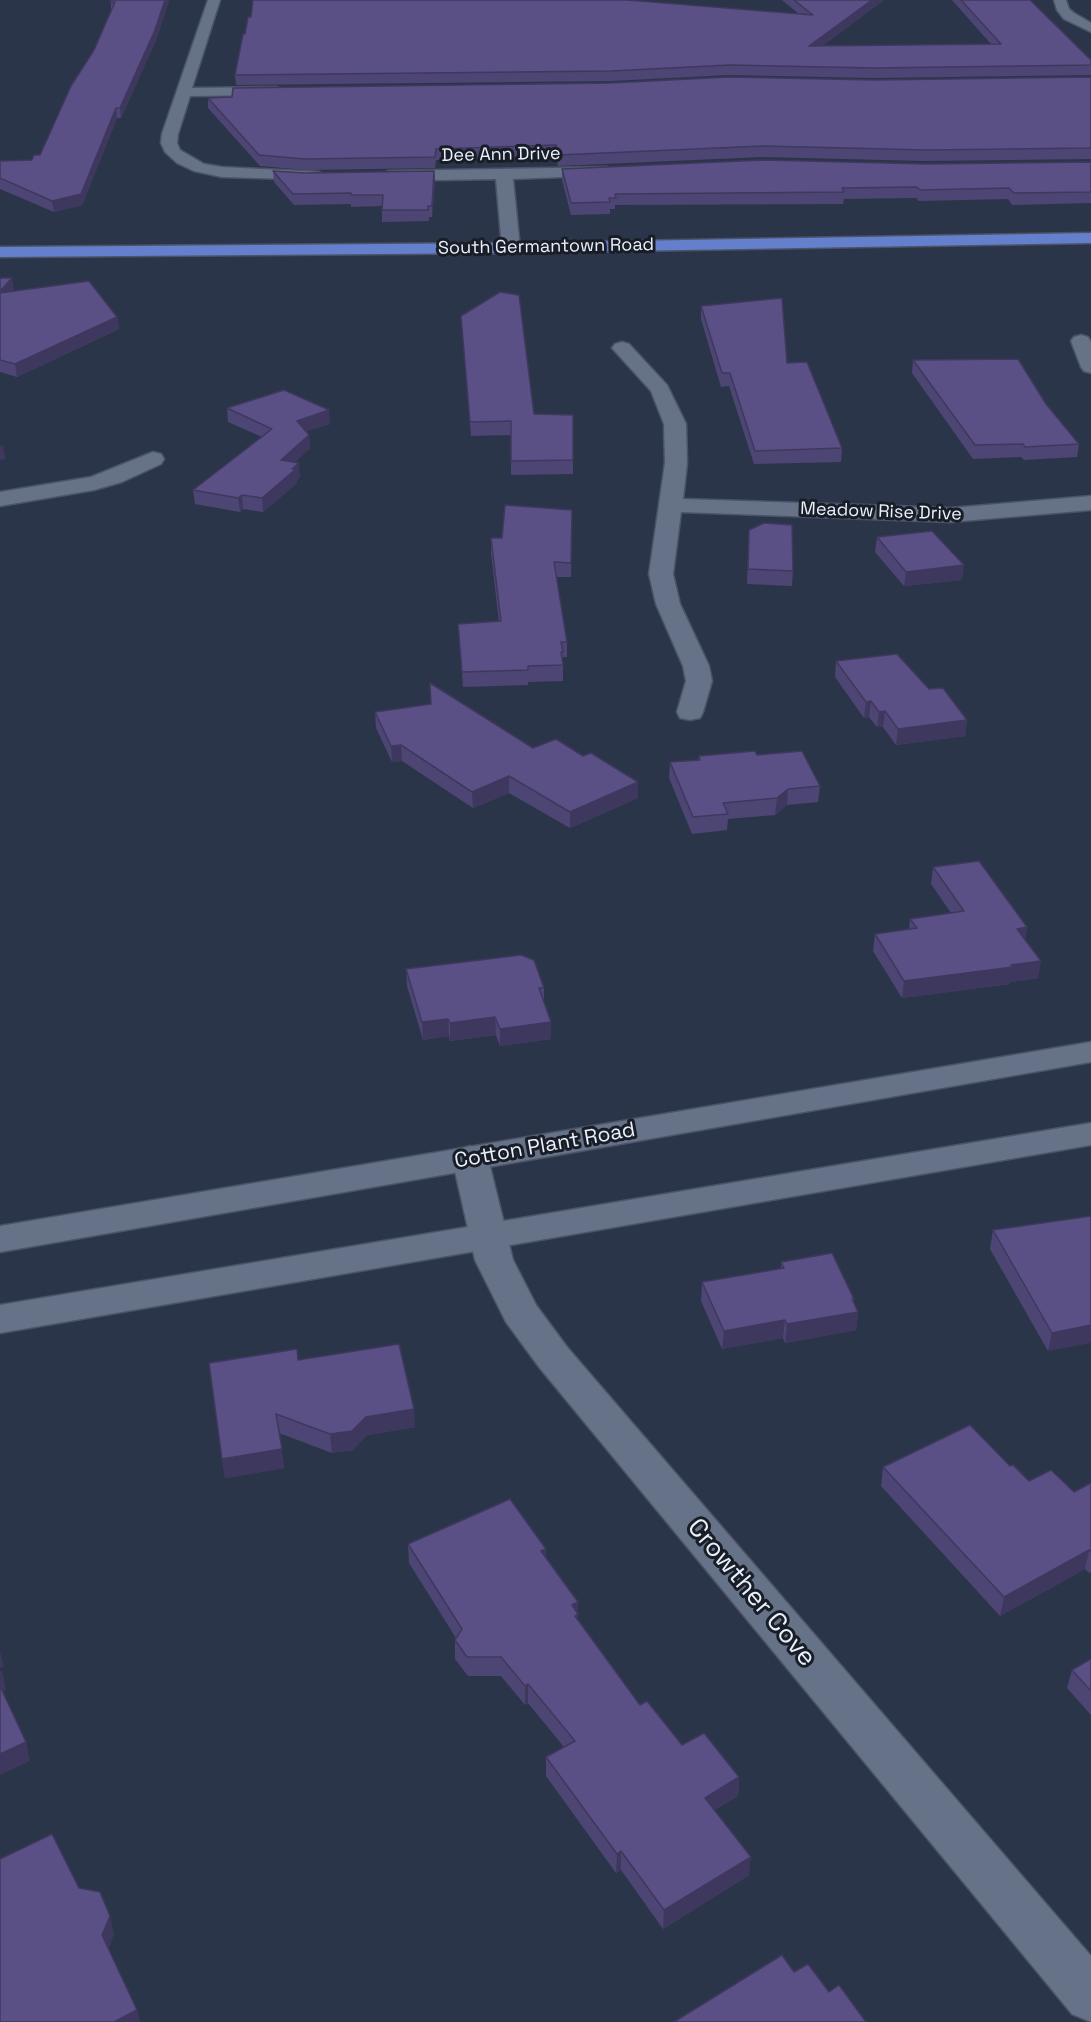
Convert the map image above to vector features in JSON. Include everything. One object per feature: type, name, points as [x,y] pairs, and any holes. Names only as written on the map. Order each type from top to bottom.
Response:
[{"type":"main road","name":"South Germantown Road","points":[[0,252],[511,248],[1091,238]]},
{"type":"street","points":[[214,0],[169,143],[173,152],[200,168],[262,176],[336,177]]},
{"type":"street","points":[[1060,0],[1063,10],[1069,16],[1091,28]]},
{"type":"street","points":[[186,92],[291,91]]},
{"type":"street","name":"Dee Ann Drive","points":[[368,176],[626,172]]},
{"type":"street","points":[[504,174],[511,248]]},
{"type":"street","points":[[1081,341],[1091,367]]},
{"type":"street","points":[[622,348],[660,389],[675,424],[677,443],[661,574],[668,604],[696,666],[699,681],[690,712]]},
{"type":"street","points":[[0,499],[94,483],[114,477],[153,459]]},
{"type":"street","name":"Meadow Rise Drive","points":[[670,505],[951,515],[1091,503]]},
{"type":"street","name":"Cotton Plant Road","points":[[0,1239],[1091,1052]]},
{"type":"street","points":[[0,1319],[1091,1134]]},
{"type":"street","name":"Crowther Cove","points":[[470,1158],[488,1236],[505,1285],[520,1312],[553,1357],[1091,1996]]},
{"type":"building","points":[[111,0],[165,0],[155,30],[120,108],[116,108],[81,194],[52,201],[0,178],[0,161],[32,160],[34,155],[40,155],[71,86],[94,50],[115,2],[110,2]]},
{"type":"building","points":[[253,0],[627,0],[813,15],[794,0],[872,0],[809,46],[1001,44],[961,0],[1030,0],[1091,60],[1091,65],[875,68],[729,65],[611,71],[235,75],[243,34],[245,34],[248,17],[251,17]]},
{"type":"building","points":[[729,77],[875,80],[1091,77],[1091,148],[926,150],[763,146],[558,155],[556,145],[436,149],[435,157],[305,159],[259,155],[208,98],[232,97],[233,88],[611,83]]},
{"type":"building","points":[[763,160],[926,164],[1091,162],[1091,192],[1014,193],[1009,188],[920,190],[917,187],[842,188],[844,192],[615,194],[616,198],[609,198],[610,202],[571,203],[562,169]]},
{"type":"building","points":[[273,171],[305,173],[434,171],[432,206],[428,206],[428,210],[382,210],[383,195],[293,194]]},
{"type":"building","points":[[0,278],[12,278],[0,291]]},
{"type":"building","points":[[89,281],[117,317],[15,364],[0,360],[0,293]]},
{"type":"building","points":[[500,292],[519,295],[534,414],[573,415],[573,460],[511,461],[511,421],[470,422],[461,316]]},
{"type":"building","points":[[782,298],[787,363],[807,362],[842,448],[755,451],[730,373],[722,373],[701,306]]},
{"type":"building","points":[[1018,359],[1046,404],[1079,444],[1025,447],[1023,444],[975,445],[913,360]]},
{"type":"building","points":[[284,390],[329,410],[297,421],[309,435],[281,460],[299,463],[292,469],[296,469],[262,498],[242,495],[238,498],[193,490],[272,429],[227,408]]},
{"type":"building","points":[[505,505],[572,510],[571,563],[554,562],[567,642],[561,642],[563,665],[528,666],[528,670],[462,672],[458,624],[501,621],[491,538],[502,538]]},
{"type":"building","points":[[764,523],[792,525],[793,571],[748,569],[749,530]]},
{"type":"building","points":[[932,531],[964,565],[906,572],[877,537]]},
{"type":"building","points":[[897,654],[929,689],[943,688],[967,720],[898,729],[885,711],[879,712],[871,701],[866,702],[836,661]]},
{"type":"building","points":[[430,683],[533,748],[556,739],[583,756],[591,753],[638,782],[570,812],[509,776],[472,792],[401,745],[391,746],[375,712],[431,704]]},
{"type":"building","points":[[755,751],[757,755],[802,751],[820,786],[788,789],[777,798],[723,803],[728,814],[693,817],[670,762],[700,760],[699,756]]},
{"type":"building","points":[[979,861],[1027,927],[1017,929],[1041,961],[1011,965],[1013,967],[904,981],[875,934],[917,928],[910,919],[964,911],[933,867]]},
{"type":"building","points":[[521,955],[534,960],[544,988],[539,988],[551,1022],[500,1029],[495,1017],[450,1023],[448,1019],[422,1022],[406,969]]},
{"type":"building","points":[[1091,1216],[1091,1325],[1052,1333],[993,1230]]},
{"type":"building","points":[[832,1253],[858,1312],[787,1324],[785,1320],[724,1331],[702,1282],[784,1268],[781,1262]]},
{"type":"building","points":[[399,1344],[414,1409],[366,1417],[352,1431],[330,1434],[276,1414],[282,1449],[222,1459],[209,1363],[297,1349],[298,1360]]},
{"type":"building","points":[[970,1425],[1010,1466],[1013,1465],[1029,1481],[1051,1470],[1074,1492],[1091,1483],[1091,1552],[1089,1550],[1004,1597],[883,1467]]},
{"type":"building","points":[[510,1499],[546,1549],[541,1551],[578,1602],[572,1605],[578,1614],[575,1616],[640,1705],[647,1701],[682,1745],[704,1733],[739,1777],[705,1798],[751,1857],[664,1910],[621,1851],[617,1854],[546,1757],[575,1741],[528,1684],[525,1686],[501,1657],[467,1657],[455,1640],[462,1629],[408,1544]]},
{"type":"building","points":[[1091,1659],[1091,1691],[1072,1670]]},
{"type":"building","points":[[0,1686],[26,1742],[0,1754]]},
{"type":"building","points":[[52,1834],[79,1888],[100,1892],[110,1916],[102,1935],[137,2010],[114,2022],[0,2022],[0,1859]]},
{"type":"building","points":[[782,1955],[794,1972],[808,1964],[829,1992],[839,1985],[866,2022],[674,2022]]}]
